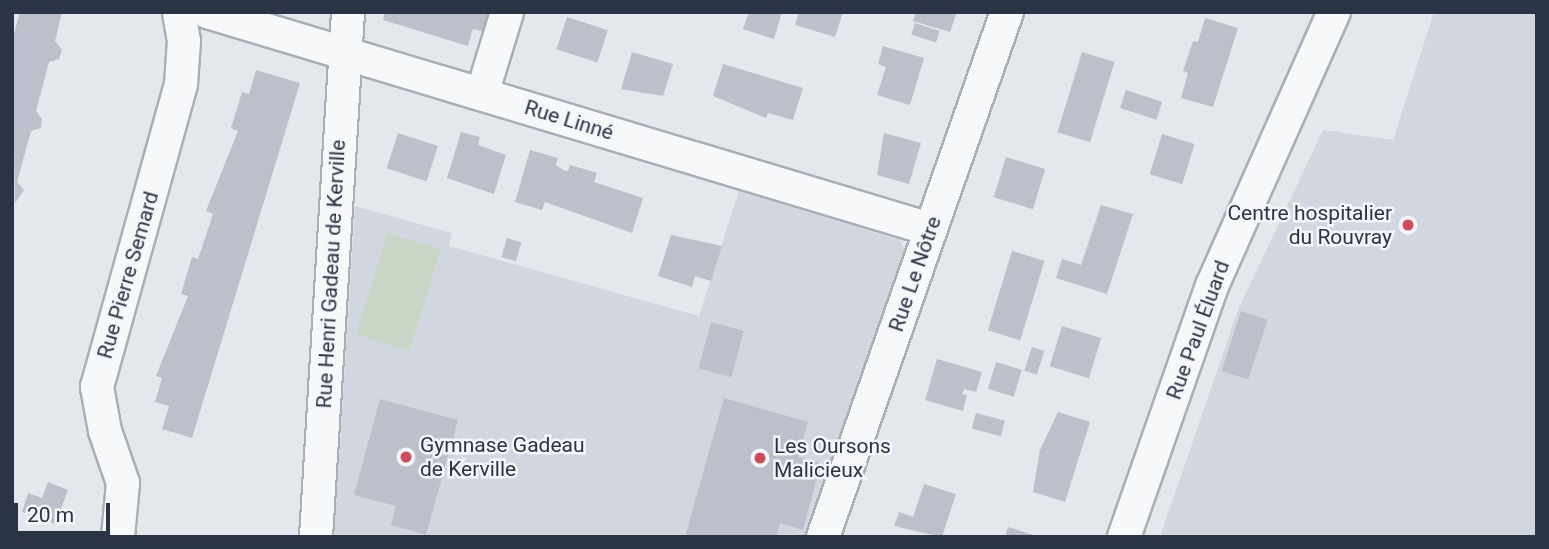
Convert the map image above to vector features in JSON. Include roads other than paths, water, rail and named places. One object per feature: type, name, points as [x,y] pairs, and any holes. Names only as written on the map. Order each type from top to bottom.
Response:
[{"type":"street","name":"Rue Pierre Semard","points":[[118,537],[123,483],[105,431],[97,387],[181,85],[184,41],[180,12]]},
{"type":"street","name":"Rue Linné","points":[[207,12],[930,229]]},
{"type":"street","name":"Rue Henri Gadeau de Kerville","points":[[316,537],[343,53],[348,12]]},
{"type":"street","points":[[482,94],[507,12]]},
{"type":"street","name":"Rue Le Nôtre","points":[[823,537],[1007,12]]},
{"type":"street","name":"Rue Paul Éluard","points":[[1124,537],[1223,260],[1334,12]]},
{"type":"place","name":"Centre hospitalier du Rouvray","points":[[1408,225]]},
{"type":"place","name":"Gymnase Gadeau de Kerville","points":[[406,457]]},
{"type":"place","name":"Les Oursons Malicieux","points":[[760,458]]}]
